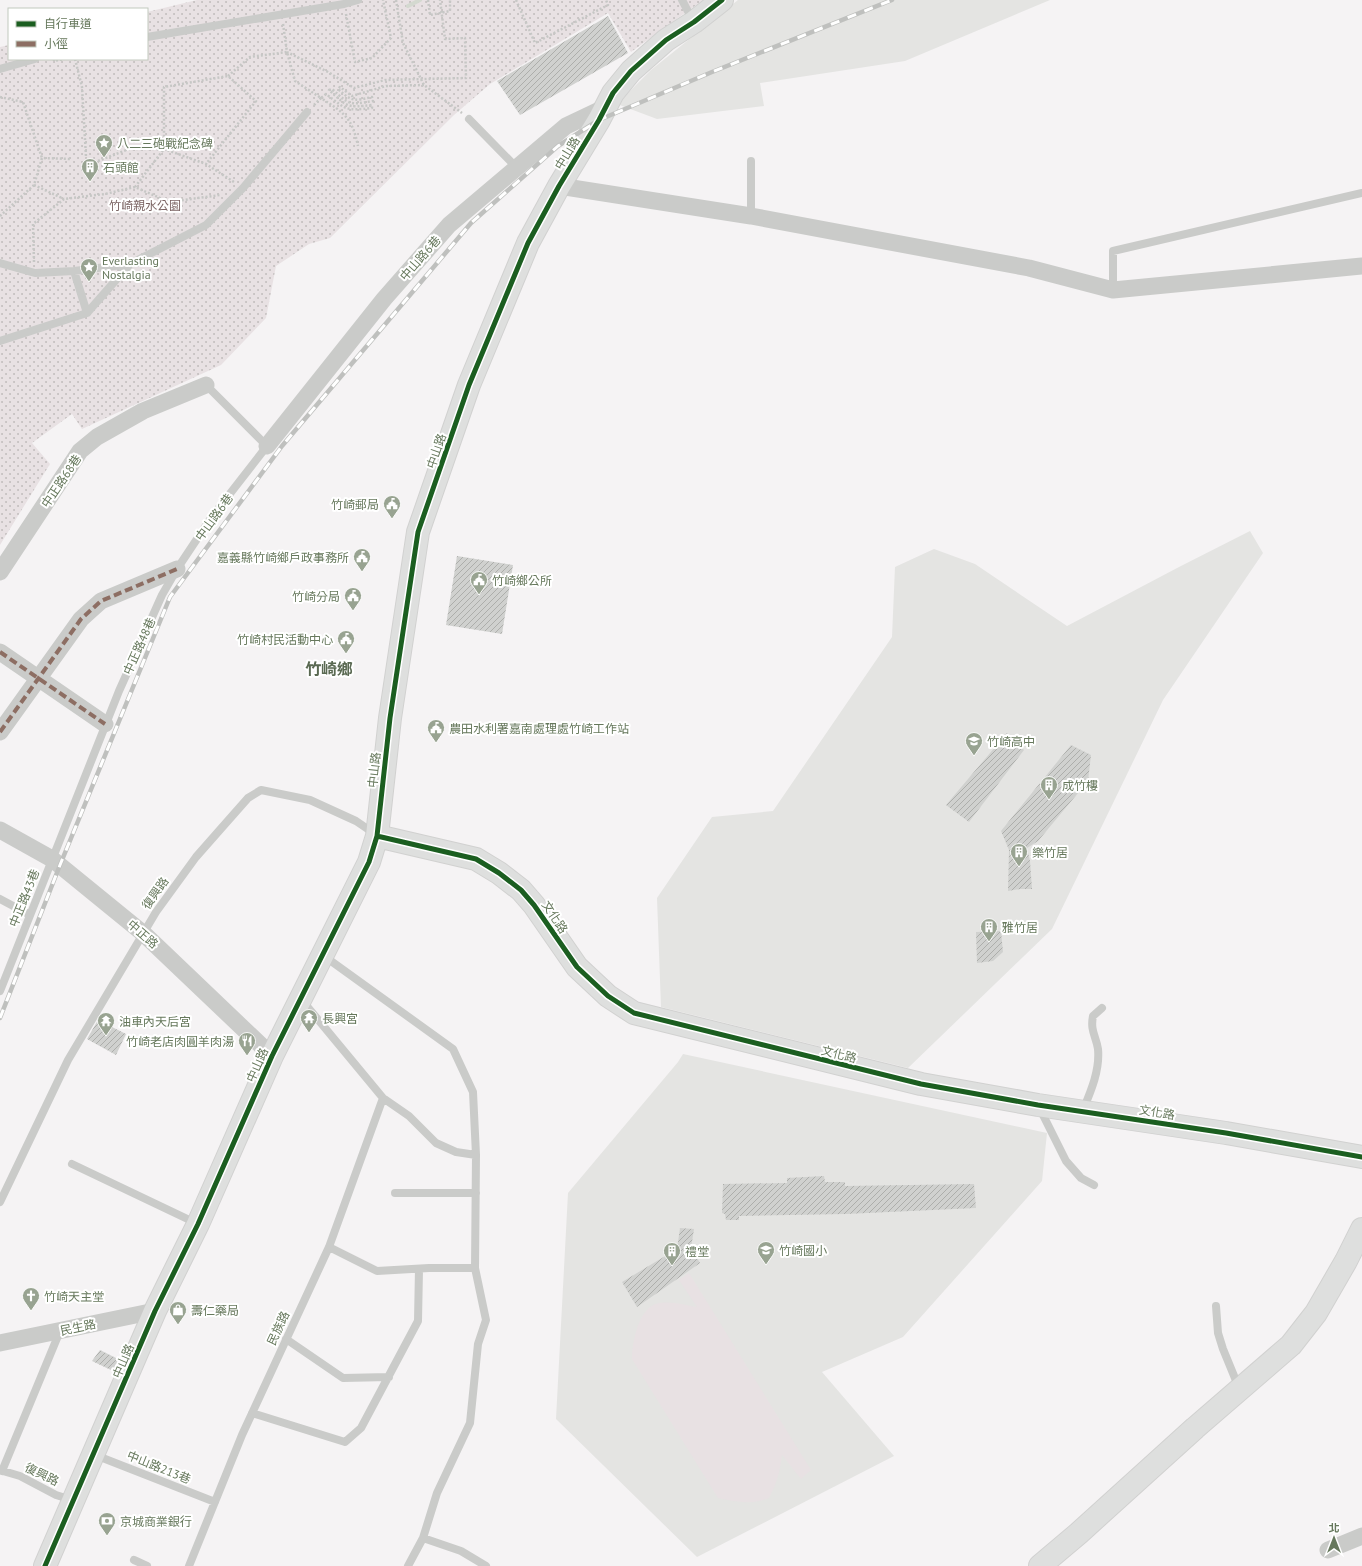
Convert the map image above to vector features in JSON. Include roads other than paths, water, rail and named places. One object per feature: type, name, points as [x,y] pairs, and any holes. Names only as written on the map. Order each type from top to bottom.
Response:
[{"type":"street","name":"中山路","points":[[45,1566],[155,1311],[198,1224],[272,1056],[369,862],[377,836],[391,710],[418,532],[472,377],[528,243],[613,93],[631,71],[666,40],[694,22],[722,0]]},
{"type":"street","name":"中山路6巷","points":[[267,446],[384,299],[449,225],[566,126],[606,107]]},
{"type":"street","points":[[559,186],[751,216],[1029,268],[1113,290],[1362,266]]},
{"type":"street","name":"中正路68巷","points":[[0,572],[80,451],[97,437],[143,411],[206,386]]},
{"type":"street","points":[[0,732],[81,619],[101,602],[177,569]]},
{"type":"street","points":[[0,652],[105,724]]},
{"type":"street","name":"中正路","points":[[0,830],[52,859],[144,934],[272,1056]]},
{"type":"street","name":"文化路","points":[[377,836],[476,859],[499,873],[521,890],[534,905],[577,967],[608,996],[634,1013],[920,1084],[1038,1105],[1083,1110],[1226,1133],[1362,1157]]},
{"type":"street","points":[[1040,1566],[1080,1533],[1239,1389],[1291,1345],[1316,1313],[1346,1261],[1362,1228]]},
{"type":"street","name":"民生路","points":[[0,1343],[155,1311]]},
{"type":"street","points":[[1328,1550],[1362,1536]]},
{"type":"lane","points":[[148,37],[282,15],[344,4],[358,0]]},
{"type":"lane","points":[[682,0],[694,22]]},
{"type":"lane","points":[[0,69],[32,60]]},
{"type":"lane","points":[[0,264],[35,273],[74,271],[130,264],[206,225],[240,190],[307,112]]},
{"type":"lane","points":[[469,119],[516,167]]},
{"type":"lane","points":[[751,161],[751,216]]},
{"type":"lane","points":[[1113,290],[1113,251],[1362,194]]},
{"type":"lane","points":[[0,341],[87,314],[130,264]]},
{"type":"lane","points":[[74,271],[87,314]]},
{"type":"lane","points":[[206,386],[267,446]]},
{"type":"lane","name":"中山路6巷","points":[[177,569],[211,518],[267,446]]},
{"type":"lane","name":"中正路48巷","points":[[52,859],[119,691],[162,595],[177,569]]},
{"type":"lane","name":"復興路","points":[[0,1202],[68,1060],[156,912],[196,857],[248,798],[261,790],[310,800],[356,822],[377,836]]},
{"type":"lane","name":"中正路43巷","points":[[0,991],[52,859]]},
{"type":"lane","points":[[0,899],[30,915]]},
{"type":"lane","points":[[322,955],[453,1049],[473,1092],[476,1155],[475,1268],[486,1320],[478,1344],[470,1423],[437,1492],[423,1538],[408,1566]]},
{"type":"lane","points":[[300,998],[383,1098],[409,1116],[436,1143],[456,1152],[476,1155]]},
{"type":"lane","points":[[1083,1110],[1093,1087],[1098,1060],[1098,1049],[1091,1026],[1093,1016],[1102,1008]]},
{"type":"lane","name":"民族路","points":[[189,1566],[252,1413],[329,1247],[383,1098]]},
{"type":"lane","points":[[1038,1105],[1066,1161],[1081,1178],[1094,1185]]},
{"type":"lane","points":[[72,1164],[198,1224]]},
{"type":"lane","points":[[395,1194],[476,1194]]},
{"type":"lane","points":[[329,1247],[377,1271],[475,1268]]},
{"type":"lane","points":[[252,1413],[345,1442],[361,1428],[418,1321],[419,1269]]},
{"type":"lane","points":[[1216,1306],[1218,1333],[1239,1389]]},
{"type":"lane","points":[[1,1470],[61,1330]]},
{"type":"lane","points":[[286,1339],[344,1378],[389,1377]]},
{"type":"lane","name":"中山路213巷","points":[[94,1454],[216,1502]]},
{"type":"lane","name":"復興路","points":[[1,1470],[20,1476],[56,1495],[73,1500]]},
{"type":"lane","points":[[423,1538],[461,1551],[486,1566]]},
{"type":"lane","points":[[134,1560],[147,1566]]},
{"type":"waterway","points":[[408,6],[420,0]]},
{"type":"railway","points":[[0,1018],[60,865],[170,597],[282,446],[471,223],[558,146],[599,120],[712,72],[892,0]]},
{"type":"place","name":"八二三砲戰紀念碑","points":[[104,158]]},
{"type":"place","name":"石頭館","points":[[90,182]]},
{"type":"place","name":"Everlasting Nostalgia","points":[[89,282]]},
{"type":"place","name":"竹崎郵局","points":[[392,519]]},
{"type":"place","name":"嘉義縣竹崎鄉戶政事務所","points":[[362,572]]},
{"type":"place","name":"竹崎鄉公所","points":[[479,595]]},
{"type":"place","name":"竹崎分局","points":[[353,611]]},
{"type":"place","name":"竹崎村民活動中心","points":[[346,654]]},
{"type":"place","name":"農田水利署嘉南處理處竹崎工作站","points":[[436,743]]},
{"type":"place","name":"竹崎高中","points":[[974,756]]},
{"type":"place","name":"成竹樓","points":[[1049,800]]},
{"type":"place","name":"樂竹居","points":[[1019,867]]},
{"type":"place","name":"雅竹居","points":[[989,942]]},
{"type":"place","name":"長興宮","points":[[309,1033]]},
{"type":"place","name":"油車內天后宮","points":[[106,1036]]},
{"type":"place","name":"竹崎老店肉圓羊肉湯","points":[[247,1056]]},
{"type":"place","name":"竹崎國小","points":[[766,1265]]},
{"type":"place","name":"禮堂","points":[[672,1266]]},
{"type":"place","name":"竹崎天主堂","points":[[31,1311]]},
{"type":"place","name":"壽仁藥局","points":[[178,1325]]},
{"type":"place","name":"京城商業銀行","points":[[107,1536]]},
{"type":"district","name":"竹崎鄉","points":[[329,669]]},
{"type":"park label","name":"竹崎親水公園","points":[[145,205]]}]
